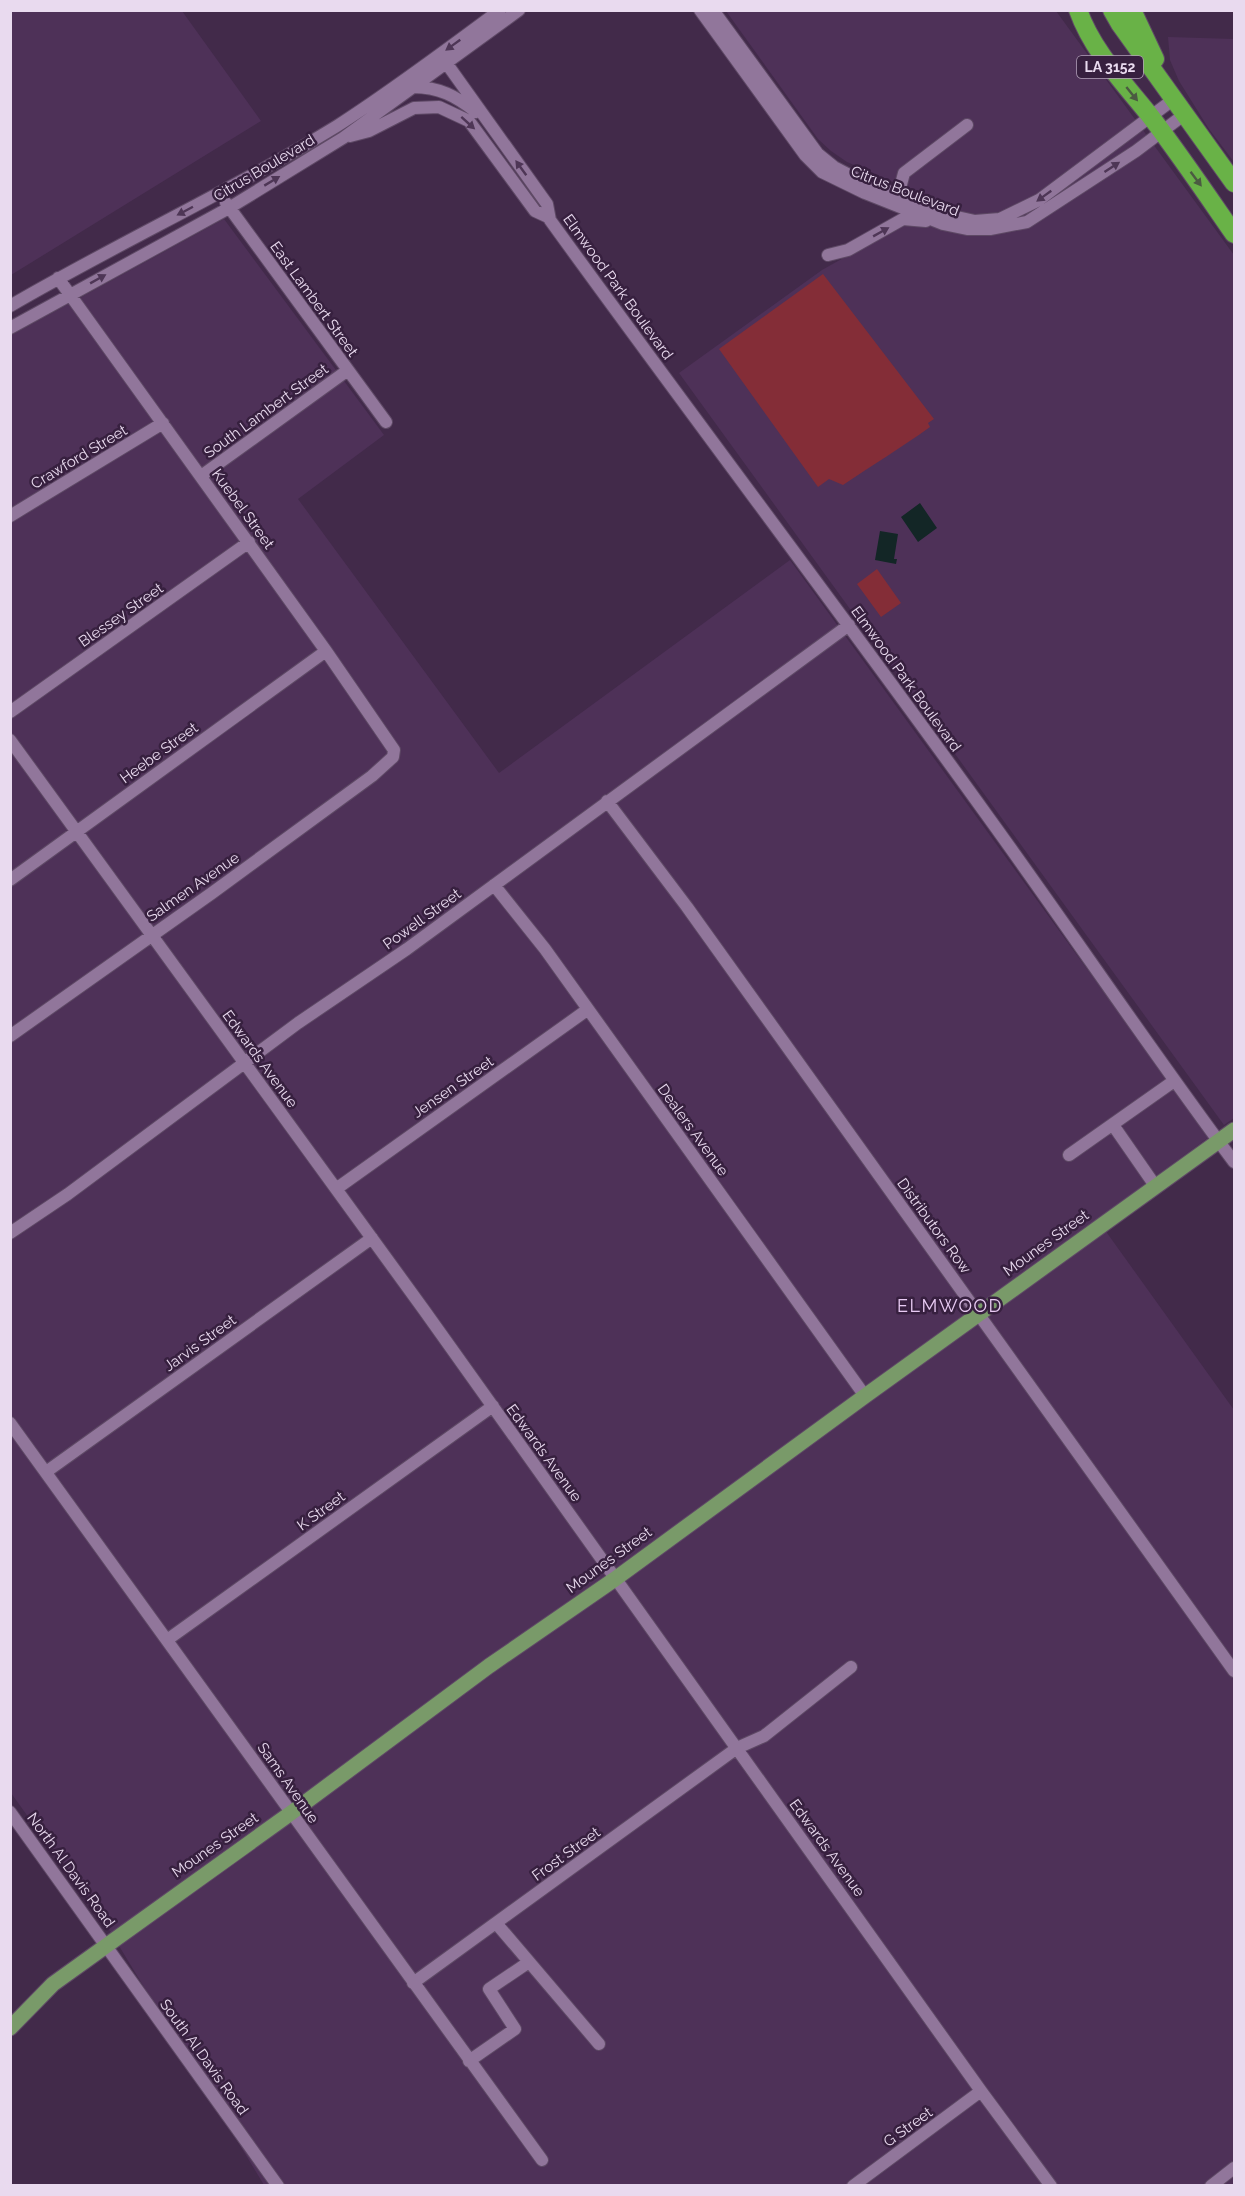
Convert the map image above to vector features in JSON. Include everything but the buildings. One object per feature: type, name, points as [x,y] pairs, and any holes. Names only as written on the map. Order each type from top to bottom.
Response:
[{"type":"highway","points":[[1072,10],[1085,31]]},
{"type":"highway","name":"LA 3152","points":[[1078,10],[1085,31],[1234,234]]},
{"type":"highway","name":"LA 3152","points":[[1112,10],[1234,183]]},
{"type":"highway","points":[[1132,10],[1174,99]]},
{"type":"main road","name":"Mounes Street","points":[[10,2028],[53,1984],[291,1813],[489,1666],[615,1579],[1234,1130]]},
{"type":"street","name":"Citrus Boulevard","points":[[10,306],[58,278],[219,193],[363,109],[500,10]]},
{"type":"street","name":"Citrus Boulevard","points":[[10,328],[229,208],[343,138],[519,10]]},
{"type":"street","name":"Citrus Boulevard","points":[[700,10],[805,155],[822,172],[855,189],[938,222],[967,229],[990,230],[1027,222],[1136,151],[1174,99]]},
{"type":"street","name":"Citrus Boulevard","points":[[713,10],[818,154],[834,167],[898,196],[948,215],[975,221],[1000,219],[1038,201],[1156,125],[1185,114]]},
{"type":"street","points":[[458,79],[457,66],[466,49]]},
{"type":"street","name":"Elmwood Park Boulevard","points":[[447,64],[547,204],[548,217]]},
{"type":"street","points":[[417,71],[414,78],[415,86],[418,95],[429,107]]},
{"type":"street","name":"Elmwood Park Boulevard","points":[[380,97],[415,86],[444,91],[462,100],[488,122]]},
{"type":"street","points":[[343,138],[369,131],[414,108],[429,107]]},
{"type":"street","name":"Elmwood Park Boulevard","points":[[429,107],[446,110],[469,121],[536,211],[548,217],[989,817],[1174,1081],[1234,1162]]},
{"type":"street","points":[[315,155],[331,139],[361,117],[363,109]]},
{"type":"street","points":[[898,196],[904,173],[967,125]]},
{"type":"street","name":"East Lambert Street","points":[[219,193],[386,422]]},
{"type":"street","points":[[828,255],[848,250],[903,219],[938,222]]},
{"type":"street","name":"Kuebel Street","points":[[58,278],[391,742],[394,750],[393,757],[390,759]]},
{"type":"street","name":"South Lambert Street","points":[[201,476],[348,370]]},
{"type":"street","name":"Crawford Street","points":[[10,516],[163,423]]},
{"type":"street","name":"Blessey Street","points":[[10,712],[249,542]]},
{"type":"street","name":"Powell Street","points":[[10,1233],[68,1194],[298,1023],[407,949],[849,625]]},
{"type":"street","name":"Heebe Street","points":[[10,880],[326,651]]},
{"type":"street","name":"Edwards Avenue","points":[[10,740],[372,1238],[1051,2186]]},
{"type":"street","name":"Salmen Avenue","points":[[10,1036],[362,783],[390,759]]},
{"type":"street","name":"Distributors Row","points":[[607,801],[687,907],[1234,1671]]},
{"type":"street","name":"Dealers Avenue","points":[[494,885],[545,949],[865,1396]]},
{"type":"street","name":"Jensen Street","points":[[336,1189],[587,1010]]},
{"type":"street","points":[[1069,1155],[1174,1081]]},
{"type":"street","points":[[1113,1125],[1156,1186]]},
{"type":"street","name":"Jarvis Street","points":[[46,1472],[372,1238]]},
{"type":"street","name":"K Street","points":[[167,1640],[493,1407]]},
{"type":"street","name":"Sams Avenue","points":[[10,1423],[542,2160]]},
{"type":"street","name":"Frost Street","points":[[413,1983],[736,1748],[764,1736],[851,1667]]},
{"type":"street","name":"North Al Davis Road","points":[[10,1812],[107,1946]]},
{"type":"street","points":[[496,1923],[599,2044]]},
{"type":"street","name":"South Al Davis Road","points":[[107,1946],[278,2186]]},
{"type":"street","points":[[469,2061],[515,2029],[489,1989],[529,1962]]},
{"type":"street","name":"G Street","points":[[853,2186],[981,2091]]},
{"type":"street","points":[[1212,2186],[1234,2168]]},
{"type":"shaded area","points":[[11,10],[182,11],[261,121],[11,275]]},
{"type":"shaded area","points":[[726,11],[1056,11],[1234,255],[1234,1118],[1224,1125],[679,373],[822,270],[904,224],[916,192],[847,162],[818,139]]},
{"type":"shaded area","points":[[1168,37],[1234,39],[1234,162],[1209,129],[1179,81],[1170,60]]},
{"type":"shaded area","points":[[224,219],[384,435],[298,499],[499,773],[790,560],[1209,1137],[1097,1219],[1234,1410],[1234,2185],[264,2185],[110,1931],[11,1793],[10,336]]},
{"type":"shaded area","points":[[823,274],[934,419],[928,423],[930,427],[843,485],[829,479],[818,487],[719,349]]},
{"type":"shaded area","points":[[920,503],[937,528],[918,542],[901,517]]},
{"type":"shaded area","points":[[880,531],[898,534],[894,559],[897,559],[896,564],[875,560]]},
{"type":"shaded area","points":[[877,569],[901,603],[881,617],[857,584]]},
{"type":"district","name":"ELMWOOD","points":[[950,1305]]}]
